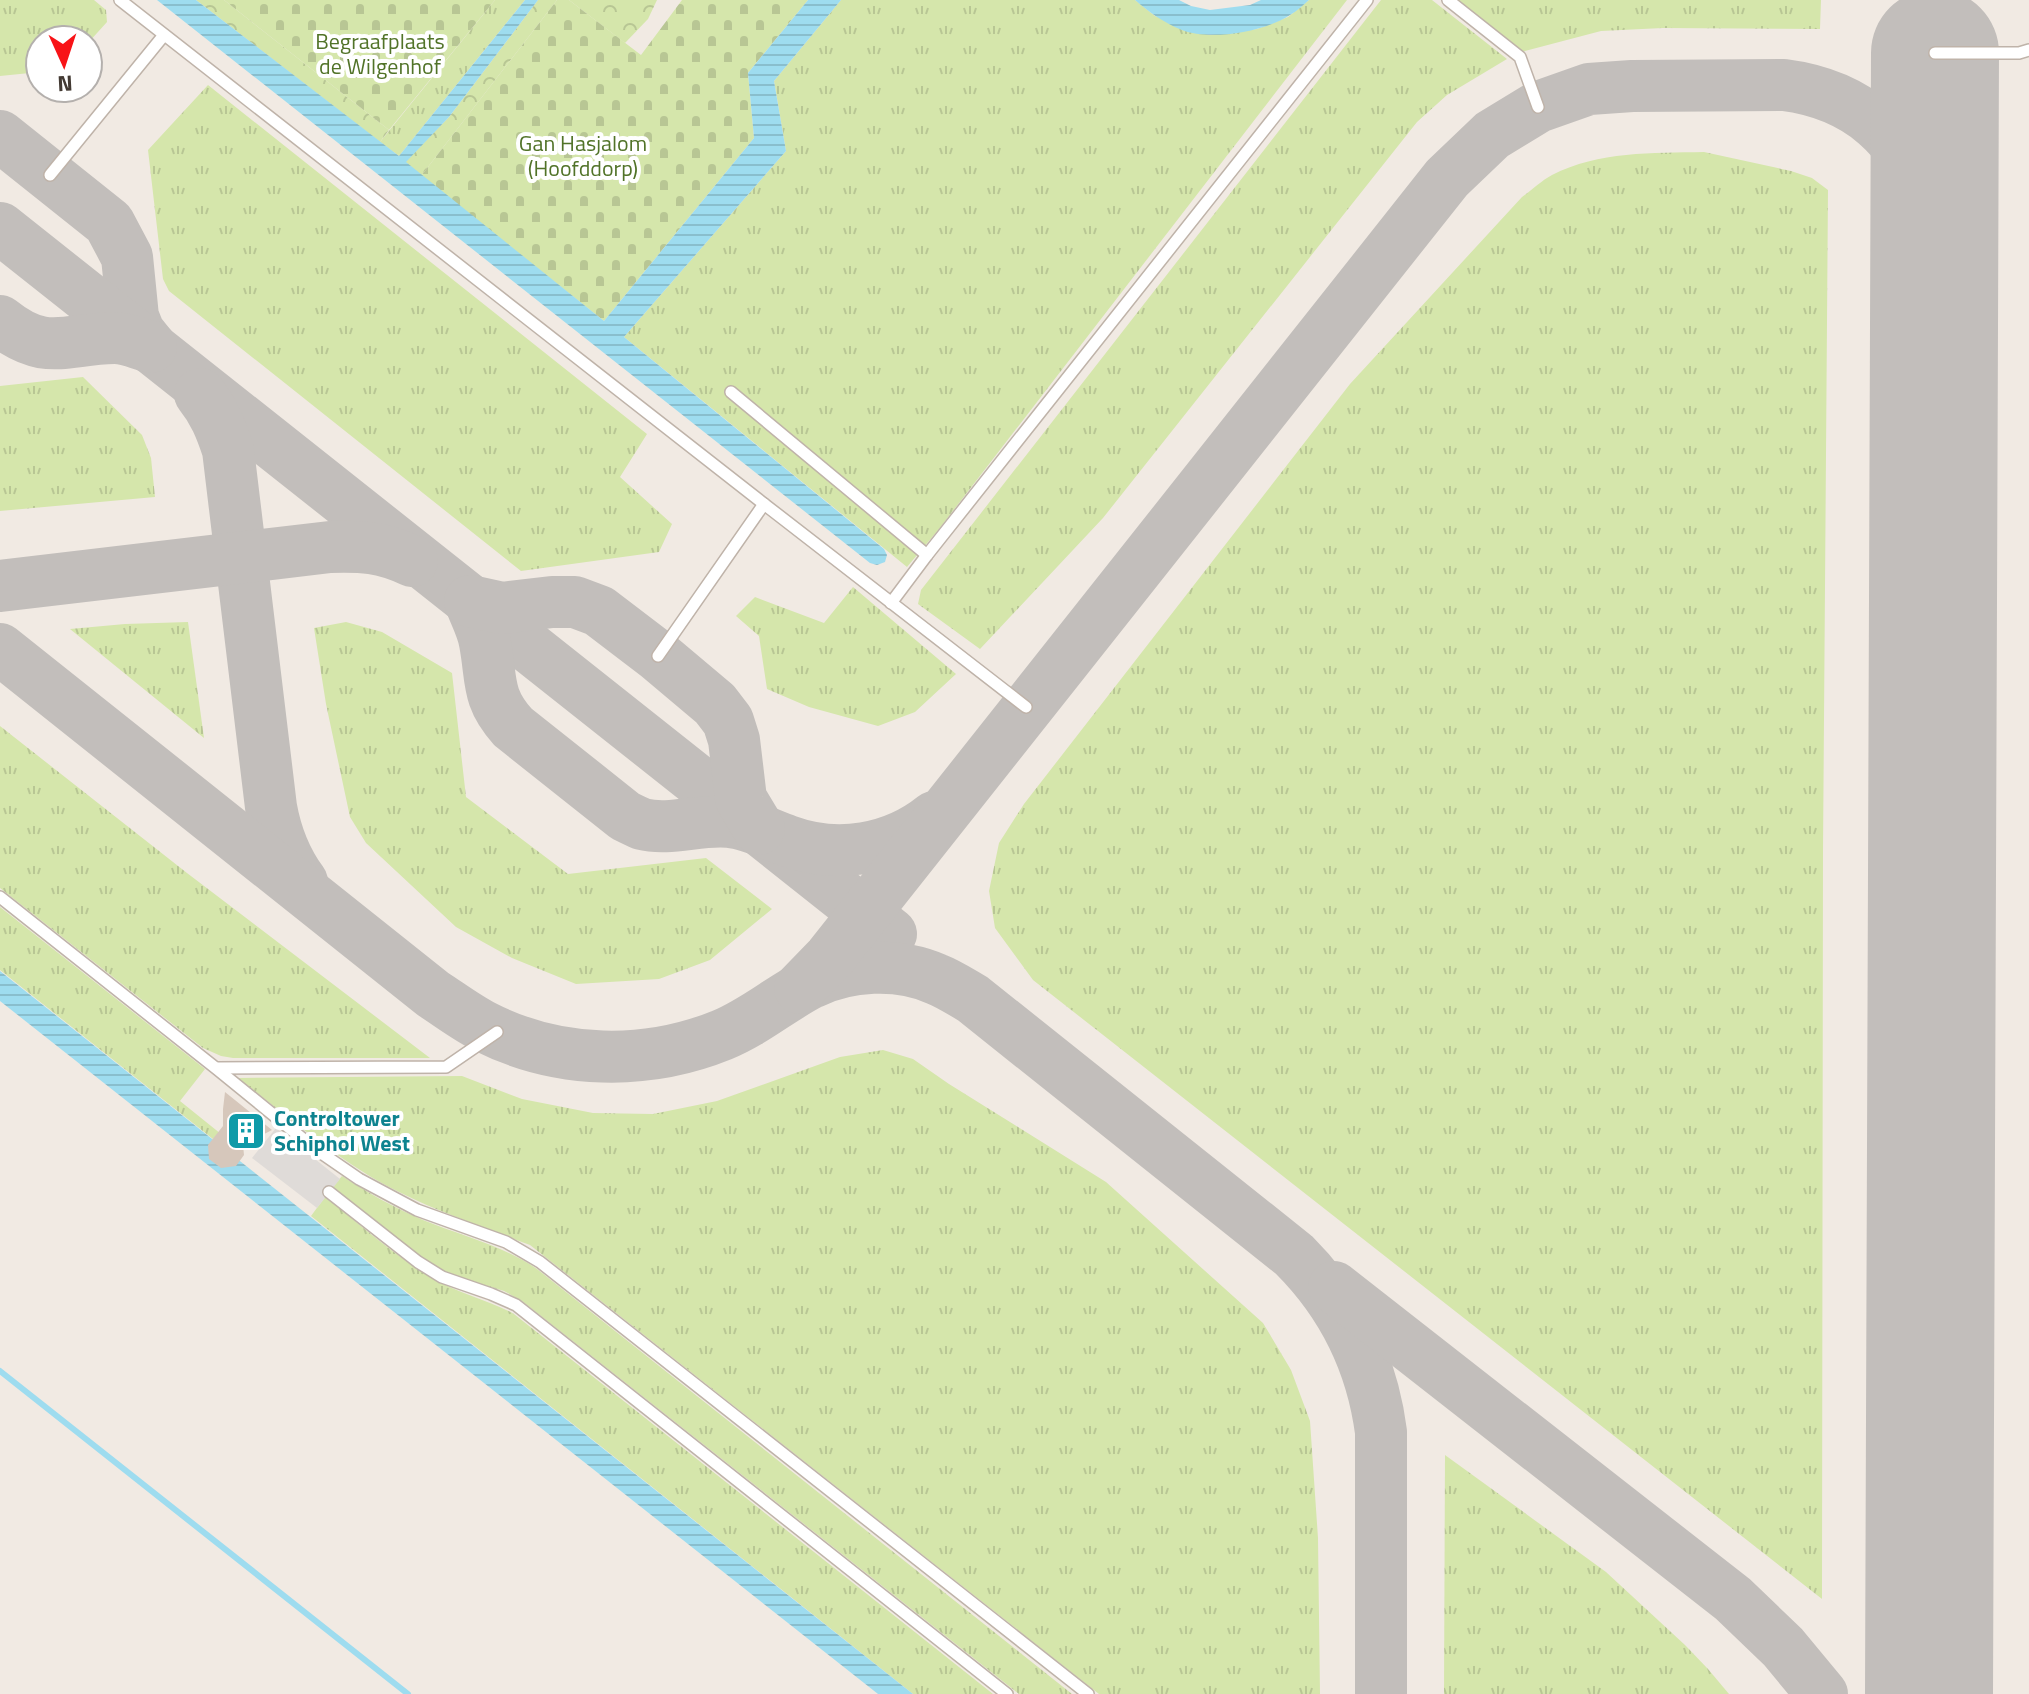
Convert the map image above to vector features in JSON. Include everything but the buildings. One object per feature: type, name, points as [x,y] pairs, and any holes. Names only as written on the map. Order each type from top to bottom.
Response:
[{"type":"lane","points":[[120,0],[1026,707]]},
{"type":"lane","points":[[891,603],[1367,0]]},
{"type":"lane","points":[[1448,0],[1520,57],[1538,107]]},
{"type":"lane","points":[[50,175],[164,35]]},
{"type":"lane","points":[[1935,53],[2019,53],[2029,50]]},
{"type":"lane","points":[[731,392],[927,555]]},
{"type":"lane","points":[[658,656],[764,504]]},
{"type":"lane","points":[[0,897],[314,1148],[359,1179],[417,1210],[506,1242],[540,1262],[1088,1694]]},
{"type":"lane","points":[[217,1069],[446,1067],[497,1032]]},
{"type":"lane","points":[[329,1192],[418,1262],[442,1277],[516,1305],[1007,1694]]},
{"type":"green space","points":[[0,0],[94,0],[106,10],[107,22],[104,25],[24,24],[24,74],[0,76]]},
{"type":"green space","points":[[196,0],[224,0],[389,130],[380,142]]},
{"type":"green space","name":"Begraafplaats de Wilgenhof","points":[[224,0],[495,0],[389,130]]},
{"type":"green space","points":[[495,0],[525,0],[399,156],[380,142]]},
{"type":"green space","points":[[538,0],[557,0],[421,176],[405,162],[449,117]]},
{"type":"green space","name":"Gan Hasjalom (Hoofddorp)","points":[[557,0],[569,0],[641,55],[682,0],[808,0],[748,73],[754,138],[604,321],[421,176]]},
{"type":"green space","points":[[569,0],[657,0],[648,19],[625,43]]},
{"type":"green space","points":[[841,0],[1135,0],[1155,16],[1209,35],[1257,29],[1288,17],[1309,0],[1347,0],[907,567],[624,337],[786,151],[774,81]]},
{"type":"green space","points":[[1381,0],[1432,0],[1507,59],[1447,95],[1417,122],[1103,518],[980,649],[918,604],[921,590]]},
{"type":"green space","points":[[1456,0],[1821,0],[1820,29],[1663,28],[1601,31],[1521,52]]},
{"type":"green space","points":[[208,85],[647,434],[620,477],[672,524],[659,552],[521,571],[169,291],[163,279],[148,150]]},
{"type":"green space","points":[[1704,152],[1791,171],[1812,178],[1828,190],[1822,1599],[1033,980],[995,928],[989,891],[999,843],[1024,804],[1350,384],[1522,197],[1552,175],[1588,161],[1626,155]]},
{"type":"green space","points":[[83,377],[142,435],[151,458],[155,497],[0,511],[0,386]]},
{"type":"green space","points":[[853,587],[956,674],[915,712],[878,726],[809,707],[767,689],[759,636],[736,616],[755,597],[824,623]]},
{"type":"green space","points":[[188,622],[204,738],[70,629],[125,624]]},
{"type":"green space","points":[[346,622],[382,632],[452,673],[466,797],[568,874],[706,858],[772,909],[710,960],[659,979],[576,984],[512,958],[456,927],[366,843],[350,817],[326,704],[314,628]]},
{"type":"green space","points":[[0,726],[430,1058],[233,1058],[203,1048],[0,888]]},
{"type":"green space","points":[[0,907],[205,1069],[180,1101],[221,1134],[213,1139],[0,970]]},
{"type":"green space","points":[[883,1050],[913,1059],[1106,1182],[1263,1323],[1291,1370],[1310,1421],[1318,1538],[1320,1694],[1099,1694],[530,1245],[431,1207],[356,1168],[238,1078],[462,1076],[522,1099],[593,1113],[653,1114],[717,1101],[840,1057]]},
{"type":"green space","points":[[342,1176],[402,1210],[496,1247],[537,1269],[1072,1694],[1019,1694],[522,1301],[504,1291],[445,1273],[331,1189]]},
{"type":"green space","points":[[325,1197],[420,1270],[444,1284],[514,1314],[993,1694],[913,1694],[311,1216]]},
{"type":"green space","points":[[1445,1455],[1606,1572],[1685,1645],[1729,1694],[1444,1694]]},
{"type":"shaded area","points":[[276,1128],[340,1179],[317,1208],[252,1158]]},
{"type":"water","points":[[157,0],[196,0],[399,156],[525,0],[538,0],[449,117],[406,162],[604,321],[754,138],[748,73],[808,0],[841,0],[774,81],[786,151],[624,337],[884,549],[887,555],[885,562],[877,565],[870,563]]},
{"type":"water","points":[[1135,0],[1179,0],[1210,10],[1250,5],[1261,0],[1309,0],[1290,15],[1266,26],[1237,33],[1207,35],[1175,27]]},
{"type":"water","points":[[0,971],[913,1694],[878,1694],[0,1001]]},
{"type":"waterway","points":[[0,1371],[408,1694]]},
{"type":"taxiway","points":[[800,988],[830,957],[1447,178],[1492,135],[1538,107],[1589,89],[1784,85],[1836,99],[1876,124],[1908,160],[1934,206]]},
{"type":"taxiway","points":[[0,136],[109,223],[127,257],[133,317],[139,332],[151,347]]},
{"type":"taxiway","points":[[0,228],[891,934]]},
{"type":"taxiway","points":[[0,321],[30,339],[43,342],[114,338],[151,347]]},
{"type":"taxiway","points":[[200,394],[217,420],[228,450],[271,807],[282,846],[302,882]]},
{"type":"taxiway","points":[[0,586],[330,547],[372,548],[412,561]]},
{"type":"taxiway","points":[[470,601],[484,638],[494,697],[504,716],[513,727],[625,816],[642,824],[737,823],[807,846],[845,850],[883,844],[934,817]]},
{"type":"taxiway","points":[[470,601],[502,608],[575,602],[599,611],[658,656],[715,704],[728,721],[734,740],[741,799],[759,829]]},
{"type":"taxiway","points":[[0,649],[433,994],[478,1023],[513,1039],[572,1054],[633,1056],[663,1052],[734,1030],[811,983],[857,969],[906,970],[946,983],[973,999],[1294,1255],[1341,1314],[1370,1382],[1381,1432],[1381,1694]]},
{"type":"taxiway","points":[[1334,1287],[1733,1599],[1783,1647],[1822,1694]]},
{"type":"runway","points":[[1929,1694],[1935,53]]},
{"type":"place","name":"Controltower Schiphol West","points":[[246,1131]]}]
